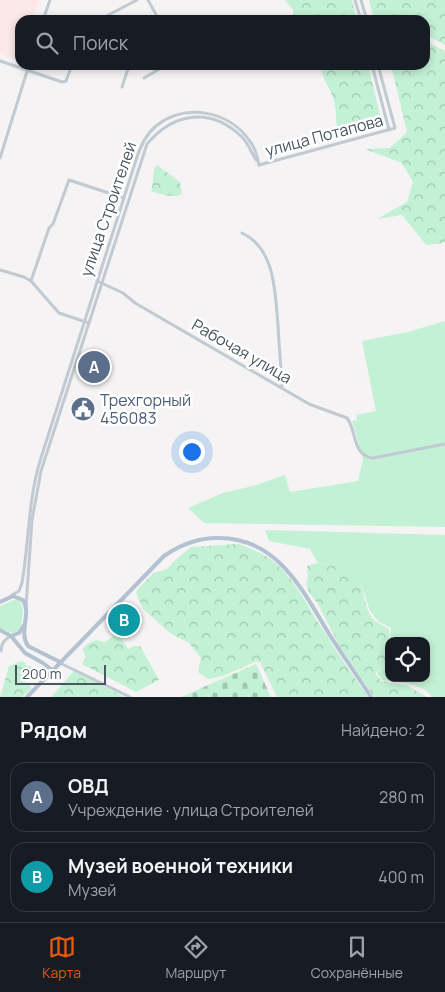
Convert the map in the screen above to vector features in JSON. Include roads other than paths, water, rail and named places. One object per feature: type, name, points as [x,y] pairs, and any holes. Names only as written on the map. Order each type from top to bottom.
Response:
[{"type":"main road","points":[[26,697],[146,574],[170,552],[184,544],[209,538],[244,541],[260,548],[282,563],[371,697]]},
{"type":"main road","points":[[0,602],[11,596],[22,600],[26,609],[24,637],[28,646],[60,662]]},
{"type":"main road","points":[[11,636],[19,633],[25,623]]},
{"type":"main road","points":[[0,630],[11,636],[24,652],[52,670]]},
{"type":"street","points":[[45,15],[50,0]]},
{"type":"street","points":[[109,15],[137,0]]},
{"type":"street","points":[[148,0],[156,15]]},
{"type":"street","points":[[355,0],[359,15]]},
{"type":"street","points":[[361,0],[366,15]]},
{"type":"street","points":[[0,61],[15,66]]},
{"type":"street","points":[[0,158],[2,146],[28,70],[62,82],[66,81],[70,70]]},
{"type":"street","points":[[122,87],[127,70]]},
{"type":"street","points":[[144,78],[158,70]]},
{"type":"street","points":[[373,70],[389,130]]},
{"type":"street","name":"улица Потапова","points":[[259,165],[395,128],[379,70]]},
{"type":"street","name":"улица Строителей","points":[[11,596],[22,585],[28,520],[36,476],[142,145],[156,127],[173,117],[190,112],[204,112],[220,119],[242,137],[259,165]]},
{"type":"street","name":"улица Строителей","points":[[26,609],[32,520],[38,482],[144,151],[156,133],[168,125],[189,117],[220,119]]},
{"type":"street","points":[[31,281],[49,228],[53,224],[69,180],[128,199]]},
{"type":"street","points":[[242,233],[248,236],[263,251],[274,282],[282,387]]},
{"type":"street","points":[[0,270],[31,281],[59,313],[89,323]]},
{"type":"street","name":"Рабочая улица","points":[[98,281],[123,293],[134,303],[309,404],[347,418],[359,452],[364,456],[372,458],[445,444]]},
{"type":"street","points":[[1,651],[4,641],[11,636]]},
{"type":"street","points":[[60,662],[130,697]]},
{"type":"place","name":"ОВД","points":[[94,367]]},
{"type":"place","name":"Трехгорный 456083","points":[[83,409]]},
{"type":"place","name":"Музей военной техники","points":[[124,620]]}]
